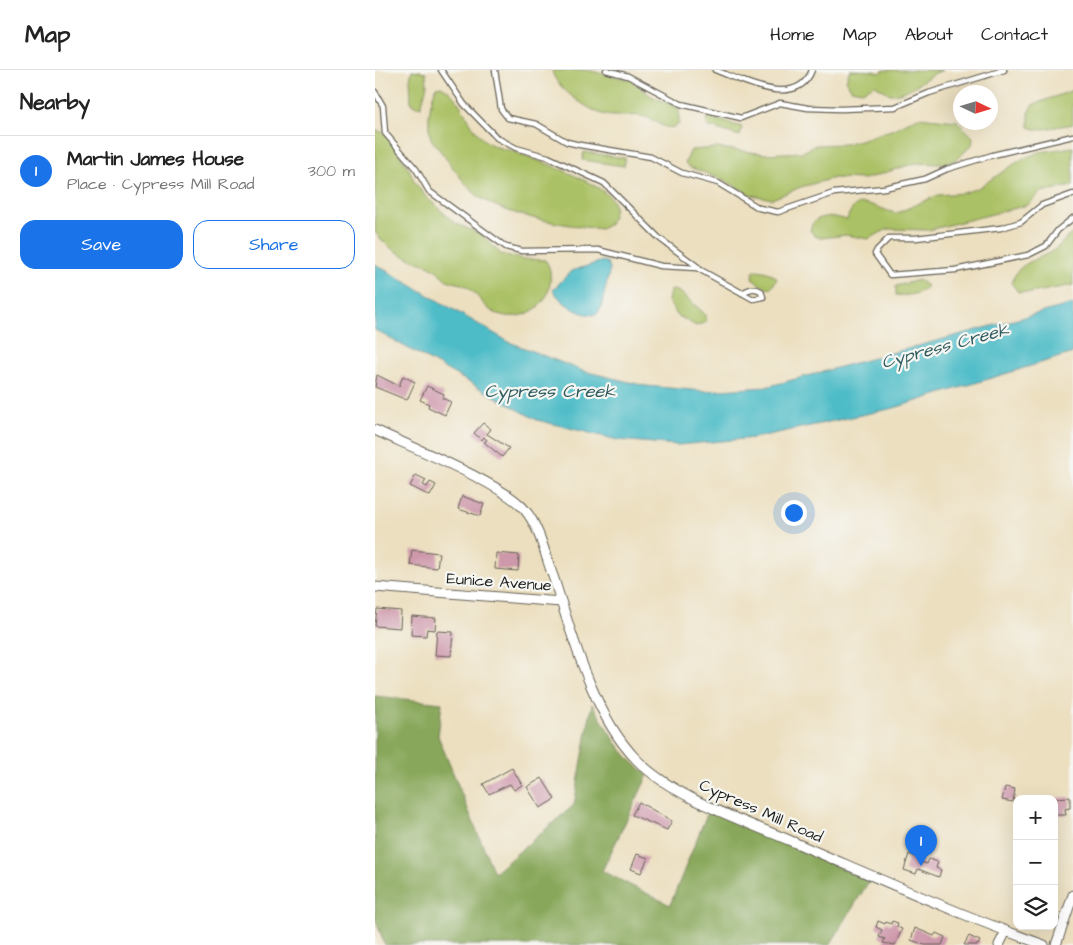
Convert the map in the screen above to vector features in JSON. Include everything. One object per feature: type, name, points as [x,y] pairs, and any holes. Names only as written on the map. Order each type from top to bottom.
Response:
[{"type":"street","name":"Eunice Avenue","points":[[375,430],[482,481],[524,508],[538,535],[561,602],[375,587]]},
{"type":"street","name":"Cypress Mill Road","points":[[561,602],[597,698],[622,742],[650,772],[667,784],[730,815],[1006,931],[1044,945]]},
{"type":"street","points":[[1055,945],[1073,895]]},
{"type":"street","points":[[999,945],[1006,931]]},
{"type":"lane","points":[[441,70],[464,104],[497,138],[516,148],[548,156],[604,183],[659,238],[701,269],[742,293]]},
{"type":"lane","points":[[495,70],[501,109],[509,118],[536,124],[567,142],[651,156],[682,173],[718,183],[753,205],[770,211],[784,211],[834,193],[884,188],[925,179],[984,158],[1073,136]]},
{"type":"lane","points":[[605,70],[628,76],[676,102],[741,118],[780,103],[841,109],[895,107],[914,101],[929,93],[1004,70]]},
{"type":"lane","points":[[715,70],[762,87],[783,90],[801,86],[808,80],[812,70]]},
{"type":"lane","points":[[375,92],[383,106],[385,134],[416,169],[429,191],[507,246],[522,251],[598,250],[661,266],[701,269]]},
{"type":"lane","points":[[1073,194],[1042,206],[1014,224],[961,233],[889,238],[875,254],[890,275],[970,268],[1034,253],[1045,246],[1058,230],[1073,218]]},
{"type":"green space","points":[[412,70],[426,72],[427,85],[421,107],[413,105],[411,102],[410,79]]},
{"type":"green space","points":[[552,70],[587,70],[631,80],[651,96],[679,108],[679,124],[670,128],[645,117],[602,114],[580,102],[564,90],[558,83]]},
{"type":"green space","points":[[850,70],[880,73],[884,70],[943,70],[905,91],[890,94],[875,85],[862,91],[851,89],[846,80]]},
{"type":"green space","points":[[441,86],[455,98],[476,131],[490,144],[566,172],[605,193],[612,200],[614,207],[613,216],[608,225],[601,229],[529,217],[497,206],[472,191],[431,139],[429,126],[430,106],[436,87]]},
{"type":"green space","points":[[1073,90],[1073,124],[1038,130],[1029,127],[1029,111],[1032,105]]},
{"type":"green space","points":[[708,117],[742,127],[740,136],[707,126]]},
{"type":"green space","points":[[918,117],[953,121],[953,130],[966,130],[973,137],[972,145],[956,160],[942,164],[916,163],[865,179],[834,178],[801,187],[772,199],[751,195],[726,181],[689,167],[685,163],[691,150],[718,148],[766,154],[803,152],[816,145],[845,144],[894,129]]},
{"type":"green space","points":[[375,130],[385,133],[409,169],[415,183],[426,197],[455,223],[482,235],[501,254],[523,259],[545,260],[550,270],[550,281],[546,298],[540,305],[525,314],[516,316],[498,314],[487,308],[467,286],[447,280],[433,268],[400,254],[382,240],[375,232]]},
{"type":"green space","points":[[1073,147],[1073,186],[1041,192],[1028,205],[929,230],[888,229],[868,239],[846,235],[822,238],[815,236],[810,231],[815,221],[820,218],[836,217],[847,220],[851,211],[856,206],[862,204],[897,213],[938,195],[963,193],[978,188],[1022,159],[1040,152]]},
{"type":"green space","points":[[584,152],[625,158],[624,166],[582,160]]},
{"type":"green space","points":[[1073,233],[1073,285],[1031,293],[1018,292],[1012,284],[1019,270],[1031,261],[1053,251]]},
{"type":"green space","points":[[754,270],[767,272],[777,279],[771,288],[764,287],[752,279]]},
{"type":"green space","points":[[919,280],[927,286],[921,291],[909,295],[896,295],[896,286]]},
{"type":"green space","points":[[670,291],[680,292],[706,315],[706,322],[696,326],[677,315],[668,301]]},
{"type":"green space","points":[[375,696],[442,703],[438,736],[494,873],[574,805],[592,704],[623,751],[648,775],[602,871],[670,905],[709,809],[869,881],[830,945],[385,945],[375,919]]},
{"type":"water","points":[[603,261],[608,263],[610,269],[601,308],[597,314],[591,315],[579,312],[561,300],[553,290],[571,271]]},
{"type":"water","name":"Cypress Creek","points":[[375,264],[509,342],[583,371],[646,386],[704,391],[766,387],[1073,304],[1073,353],[894,408],[754,438],[678,445],[618,440],[537,420],[375,330]]},
{"type":"building","points":[[377,375],[399,386],[403,376],[415,382],[407,400],[375,387]]},
{"type":"building","points":[[427,386],[444,394],[442,398],[451,402],[445,415],[428,407],[429,404],[420,400]]},
{"type":"building","points":[[483,423],[491,429],[487,434],[509,448],[502,457],[484,442],[487,440],[484,437],[482,440],[474,433]]},
{"type":"building","points":[[416,475],[426,480],[423,485],[427,487],[430,482],[436,485],[430,496],[410,486]]},
{"type":"building","points":[[462,496],[484,504],[480,516],[458,509]]},
{"type":"building","points":[[412,550],[439,553],[437,568],[410,565]]},
{"type":"building","points":[[496,553],[519,555],[518,571],[495,569]]},
{"type":"building","points":[[377,609],[401,611],[400,628],[375,626]]},
{"type":"building","points":[[412,616],[436,618],[435,630],[427,629],[426,636],[411,635]]},
{"type":"building","points":[[437,631],[453,632],[451,656],[435,655]]},
{"type":"building","points":[[512,768],[522,785],[514,790],[510,784],[489,794],[483,784]]},
{"type":"building","points":[[542,778],[555,799],[540,808],[527,787]]},
{"type":"building","points":[[1005,787],[1015,789],[1013,802],[1002,800]]},
{"type":"building","points":[[1070,797],[1070,808],[1065,809],[1066,815],[1058,815],[1058,798]]},
{"type":"building","points":[[639,802],[672,821],[667,830],[632,815]]},
{"type":"building","points":[[637,854],[648,858],[641,873],[631,869]]},
{"type":"building","points":[[909,854],[922,859],[921,862],[927,864],[929,859],[938,862],[936,868],[941,870],[939,877],[918,869],[916,874],[904,870]]},
{"type":"building","points":[[878,921],[885,924],[886,922],[891,924],[892,921],[898,923],[897,927],[902,929],[895,945],[883,943],[885,939],[879,937],[882,930],[876,927]]},
{"type":"building","points":[[915,928],[934,936],[936,933],[945,937],[942,945],[925,945],[911,940]]},
{"type":"building","points":[[969,936],[980,941],[978,945],[964,945]]},
{"type":"place","name":"Martin James House","points":[[921,866]]}]
